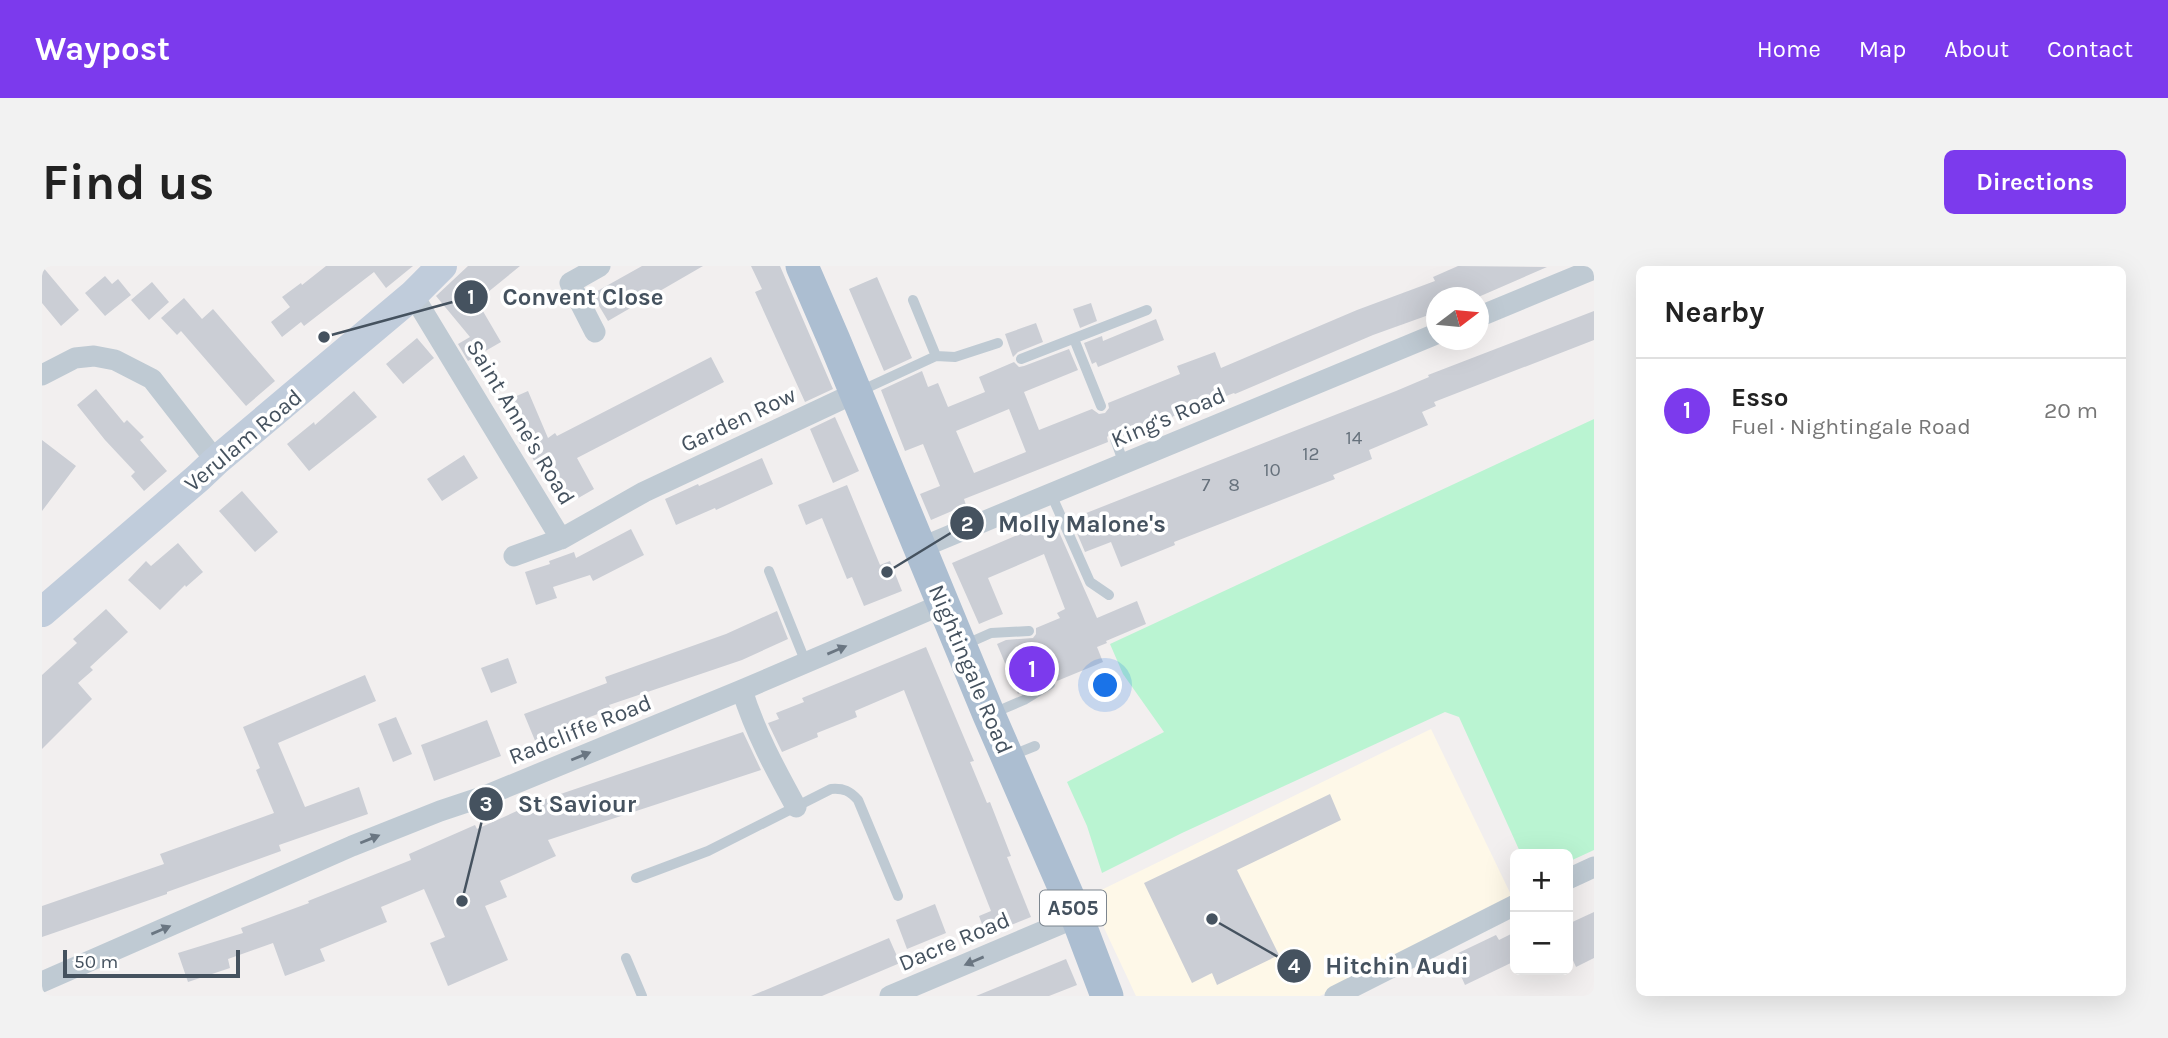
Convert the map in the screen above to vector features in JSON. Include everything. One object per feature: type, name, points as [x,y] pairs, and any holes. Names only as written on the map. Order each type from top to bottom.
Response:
[{"type":"main road","name":"Nightingale Road","points":[[802,266],[989,715],[1021,751],[1107,996]]},
{"type":"street","name":"Verulam Road","points":[[42,612],[413,295],[442,266]]},
{"type":"street","points":[[595,332],[570,283],[600,266]]},
{"type":"street","points":[[1489,313],[1594,269]]},
{"type":"street","name":"Saint Anne's Road","points":[[413,295],[561,540]]},
{"type":"street","name":"King's Road","points":[[920,548],[1426,339]]},
{"type":"street","points":[[42,375],[75,358],[93,356],[116,359],[152,379],[216,461]]},
{"type":"street","name":"Garden Row","points":[[514,556],[561,540],[856,393]]},
{"type":"street","name":"Radcliffe Road","points":[[42,982],[352,846],[485,796],[943,604]]},
{"type":"street","points":[[742,690],[756,728],[796,807]]},
{"type":"street","points":[[1573,877],[1594,867]]},
{"type":"street","points":[[1335,996],[1510,908]]},
{"type":"street","name":"Dacre Road","points":[[890,996],[1077,916]]},
{"type":"lane","points":[[913,300],[936,356]]},
{"type":"lane","points":[[1021,359],[1147,310]]},
{"type":"lane","points":[[1074,339],[1101,406]]},
{"type":"lane","points":[[856,393],[936,356],[955,357],[998,343]]},
{"type":"lane","points":[[1115,439],[1124,464]]},
{"type":"lane","points":[[1051,494],[1090,582],[1109,595]]},
{"type":"lane","points":[[769,571],[806,663]]},
{"type":"lane","points":[[960,646],[991,633],[1029,631]]},
{"type":"lane","points":[[989,715],[1024,700],[1050,684]]},
{"type":"lane","points":[[636,878],[708,851],[831,789],[845,789],[858,800],[898,896]]},
{"type":"lane","points":[[626,958],[642,996]]},
{"type":"shaded area","points":[[1431,729],[1510,893],[1510,903],[1320,996],[1136,996],[1105,930],[1093,894]]},
{"type":"green space","points":[[1594,419],[1594,850],[1573,860],[1573,849],[1519,849],[1459,717],[1445,712],[1182,833],[1102,873],[1087,826],[1067,782],[1164,732],[1123,674],[1110,644]]},
{"type":"building","points":[[42,266],[79,310],[61,326],[42,303]]},
{"type":"building","points":[[326,266],[413,266],[386,288],[374,272],[304,326],[301,322],[282,337],[271,322],[290,307],[282,297]]},
{"type":"building","points":[[468,266],[520,266],[477,301],[501,342],[468,361],[458,344],[470,337],[436,296]]},
{"type":"building","points":[[642,266],[703,266],[608,321],[592,294]]},
{"type":"building","points":[[751,266],[780,266],[833,389],[805,402],[755,292],[762,289]]},
{"type":"building","points":[[1458,266],[1547,267],[1489,292],[1489,287],[1426,287],[1426,316],[1373,335],[1235,394],[1122,436],[1117,431],[1112,432],[1107,437],[1108,442],[964,499],[966,505],[931,520],[920,494],[940,486],[923,444],[905,451],[881,390],[922,371],[928,387],[938,383],[948,407],[985,392],[979,377],[1014,362],[1019,367],[1024,366],[1069,349],[1078,370],[1024,392],[1039,430],[1092,409],[1099,414],[1105,413],[1109,408],[1108,403],[1180,374],[1177,366],[1215,352],[1221,368],[1357,310],[1435,281],[1433,277]],"holes":[[[1009,409],[1026,452],[974,473],[956,431]]]},
{"type":"building","points":[[105,276],[112,284],[118,279],[131,295],[105,316],[85,293]]},
{"type":"building","points":[[877,277],[912,358],[884,371],[849,289]]},
{"type":"building","points":[[152,282],[169,302],[149,320],[131,300]]},
{"type":"building","points":[[184,298],[202,319],[213,309],[275,381],[246,406],[181,331],[177,335],[161,318]]},
{"type":"building","points":[[1091,303],[1097,321],[1080,328],[1073,309]]},
{"type":"building","points":[[1594,311],[1594,340],[1434,402],[1436,406],[1422,412],[1428,425],[1369,450],[1372,459],[1333,475],[1335,479],[1174,542],[1175,545],[1121,567],[1111,542],[1085,552],[1071,519]]},
{"type":"building","points":[[1156,319],[1164,340],[1098,367],[1096,362],[1092,364],[1084,343],[1102,336],[1103,341]]},
{"type":"building","points":[[1036,323],[1043,342],[1018,352],[1013,357],[1005,334]]},
{"type":"building","points":[[417,338],[434,358],[403,384],[386,364]]},
{"type":"building","points":[[711,357],[724,382],[577,458],[594,489],[561,508],[524,443],[520,444],[503,402],[528,391],[548,438],[555,433],[557,436]]},
{"type":"building","points":[[96,389],[124,423],[127,420],[144,437],[140,440],[167,471],[144,491],[131,476],[135,472],[77,405]]},
{"type":"building","points":[[354,391],[377,417],[309,471],[287,444],[314,422],[315,425]]},
{"type":"building","points":[[835,417],[859,471],[833,483],[810,429]]},
{"type":"building","points":[[42,440],[76,466],[42,511]]},
{"type":"building","points":[[464,455],[478,478],[442,501],[427,479]]},
{"type":"building","points":[[762,458],[773,484],[676,525],[665,499]]},
{"type":"building","points":[[847,485],[880,565],[890,561],[902,591],[864,606],[852,577],[847,579],[822,518],[806,525],[798,505]]},
{"type":"building","points":[[242,491],[278,532],[255,552],[219,511]]},
{"type":"building","points":[[1056,525],[1097,618],[1137,601],[1146,624],[1097,647],[1103,662],[1057,681],[1053,677],[1046,677],[1018,694],[997,644],[1006,640],[1033,638],[1036,628],[1060,618],[1057,613],[1065,609],[1044,554],[988,578],[1003,614],[979,624],[952,563],[1035,528],[1037,532]]},
{"type":"building","points":[[631,529],[644,555],[593,581],[590,575],[553,587],[557,598],[536,605],[525,572],[574,552],[576,558]]},
{"type":"building","points":[[178,543],[203,572],[186,587],[185,585],[160,610],[128,580],[146,561],[151,566]]},
{"type":"building","points":[[106,609],[128,632],[90,667],[93,670],[78,683],[92,699],[42,749],[42,675],[77,643],[73,639]]},
{"type":"building","points":[[777,611],[788,639],[742,660],[609,705],[611,709],[558,729],[560,734],[536,743],[524,714],[607,683],[605,677],[726,634]]},
{"type":"building","points":[[926,647],[974,761],[970,762],[987,803],[990,802],[1011,856],[1007,857],[1031,917],[986,935],[979,916],[991,911],[904,690],[855,711],[857,717],[817,733],[818,737],[782,752],[768,723],[779,719],[776,713],[804,702],[802,698]]},
{"type":"building","points":[[508,658],[517,683],[491,693],[481,668]]},
{"type":"building","points":[[365,675],[376,701],[278,743],[305,807],[359,787],[368,814],[279,845],[281,851],[42,937],[42,906],[164,864],[160,854],[274,813],[256,770],[260,768],[243,727]]},
{"type":"building","points":[[396,717],[412,754],[393,762],[378,724]]},
{"type":"building","points":[[487,720],[501,756],[434,781],[421,745]]},
{"type":"building","points":[[743,732],[761,770],[548,840],[556,856],[500,881],[507,897],[485,906],[508,960],[448,986],[430,943],[445,937],[424,889],[381,907],[387,922],[320,949],[325,961],[285,976],[273,943],[228,959],[230,968],[188,982],[178,953],[243,933],[241,928],[411,860],[409,854],[475,825],[477,829],[537,802]]},
{"type":"building","points":[[1330,794],[1341,820],[1237,870],[1279,955],[1217,985],[1212,973],[1192,983],[1144,883]]},
{"type":"building","points":[[935,904],[946,933],[907,949],[896,920]]},
{"type":"building","points":[[1594,912],[1594,958],[1576,967],[1573,960],[1573,922]]},
{"type":"building","points":[[1510,934],[1510,963],[1465,985],[1452,956],[1496,935],[1499,940]]},
{"type":"building","points":[[889,938],[900,963],[822,996],[751,996]]},
{"type":"building","points":[[1066,959],[1077,985],[1049,996],[976,996]]},
{"type":"place","name":"Convent Close","points":[[324,337]]},
{"type":"place","name":"Molly Malone's","points":[[887,572]]},
{"type":"place","name":"Esso","points":[[1032,669]]},
{"type":"place","name":"St Saviour","points":[[462,901]]},
{"type":"place","name":"Hitchin Audi","points":[[1212,919]]}]
